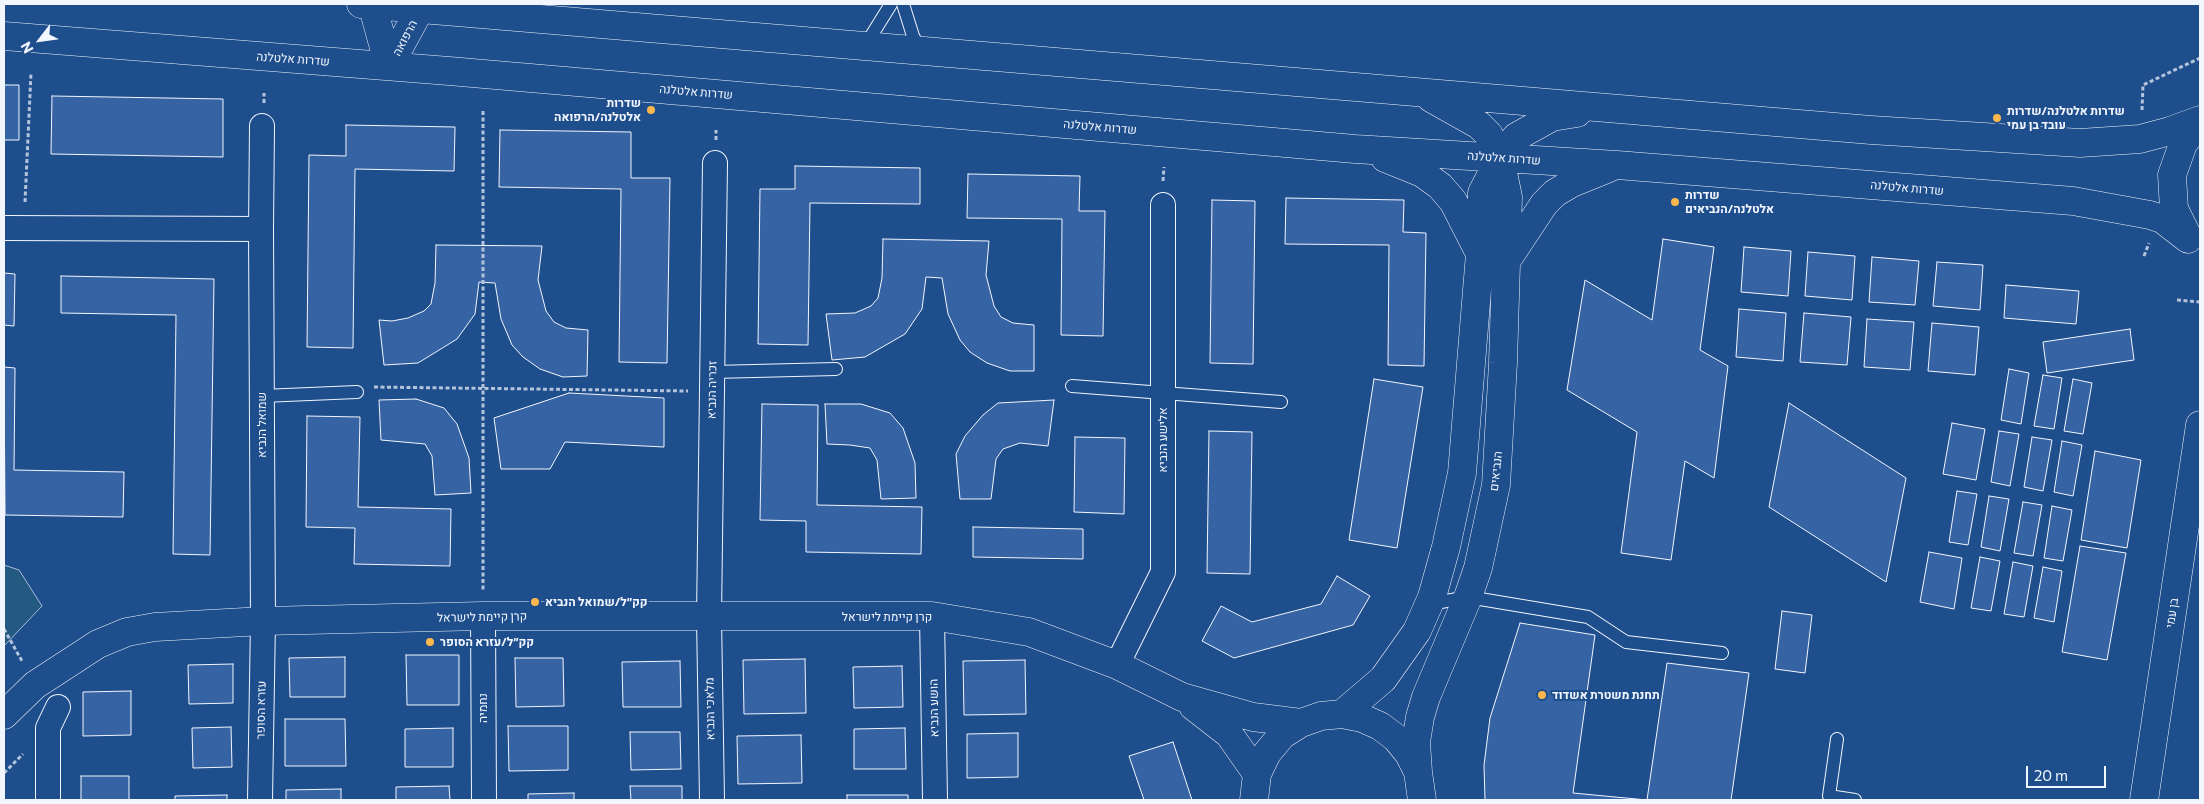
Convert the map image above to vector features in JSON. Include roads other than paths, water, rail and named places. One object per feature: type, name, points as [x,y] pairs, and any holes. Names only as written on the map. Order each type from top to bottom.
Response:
[{"type":"main road","points":[[368,4],[420,6],[570,21],[921,51],[1871,130],[2080,143],[2140,139],[2200,121]]},
{"type":"main road","name":"הרפואה","points":[[368,4],[389,66]]},
{"type":"main road","points":[[538,4],[570,21]]},
{"type":"main road","name":"הרפואה","points":[[389,66],[420,6]]},
{"type":"main road","name":"שדרות אלטלנה","points":[[4,36],[389,66],[1356,149],[1617,165],[2073,201],[2162,220],[2194,245]]},
{"type":"main road","name":"הנביאים","points":[[1421,93],[1479,125],[1489,135],[1500,158],[1508,197],[1504,363],[1496,485],[1478,568],[1468,597],[1426,697],[1420,717],[1416,742],[1422,800]]},
{"type":"main road","points":[[1342,714],[1383,679],[1417,631],[1432,597],[1455,515],[1462,472],[1480,254],[1482,193],[1500,158],[1516,137],[1552,117],[1603,108]]},
{"type":"main road","points":[[2194,245],[2180,224],[2174,208],[2172,175],[2183,144],[2200,121]]},
{"type":"main road","points":[[1356,149],[1396,161],[1422,173],[1440,186],[1453,201],[1480,254]]},
{"type":"main road","points":[[1505,263],[1544,204],[1555,193],[1572,183],[1617,165]]},
{"type":"main road","name":"בן עמי","points":[[2144,800],[2200,425]]},
{"type":"main road","name":"קרן קיימת לישראל","points":[[4,715],[35,685],[98,644],[127,632],[155,627],[263,621],[483,616],[932,616],[1029,632],[1117,665],[1182,697],[1253,717],[1300,722]]},
{"type":"main road","name":"קרן קיימת לישראל","points":[[1182,697],[1229,734],[1258,774]]},
{"type":"main road","points":[[1254,800],[1258,774],[1267,753],[1282,736],[1300,722],[1321,716],[1342,714],[1362,718],[1380,726],[1396,738],[1409,754],[1418,772]]},
{"type":"street","name":"שמואל הנביא","points":[[262,126],[260,229],[263,621]]},
{"type":"street","name":"זכריה הנביא","points":[[709,617],[715,163]]},
{"type":"street","name":"אלישע הנביא","points":[[1117,665],[1163,572],[1163,205]]},
{"type":"street","points":[[14,228],[260,229]]},
{"type":"street","name":"נחמיה","points":[[483,616],[484,800]]},
{"type":"street","name":"הושע הנביא","points":[[932,616],[935,800]]},
{"type":"street","name":"מלאכי הנביא","points":[[709,617],[712,800]]},
{"type":"street","name":"עזרא הסופר","points":[[260,800],[263,621]]},
{"type":"street","points":[[48,800],[48,728],[58,707]]},
{"type":"lane","points":[[865,46],[891,4]]},
{"type":"lane","points":[[903,4],[913,36],[921,51]]},
{"type":"lane","points":[[712,382],[836,369]]},
{"type":"lane","points":[[1072,386],[1281,402]]},
{"type":"lane","points":[[262,396],[357,392]]},
{"type":"lane","points":[[1426,610],[1441,602],[1468,597],[1588,617],[1626,642],[1722,653]]},
{"type":"lane","points":[[1838,738],[1830,796],[1855,800]]},
{"type":"place","name":"שדרות אלטלנה/הרפואה","points":[[651,110]]},
{"type":"place","name":"שדרות אלטלנה/שדרות עובד בן עמי","points":[[1997,118]]},
{"type":"place","name":"שדרות אלטלנה/הנביאים","points":[[1675,202]]},
{"type":"place","name":"קק״ל/שמואל הנביא","points":[[535,602]]},
{"type":"place","name":"קק״ל/עזרא הסופר","points":[[430,642]]},
{"type":"place","name":"תחנת משטרת אשדוד","points":[[1542,695]]}]
